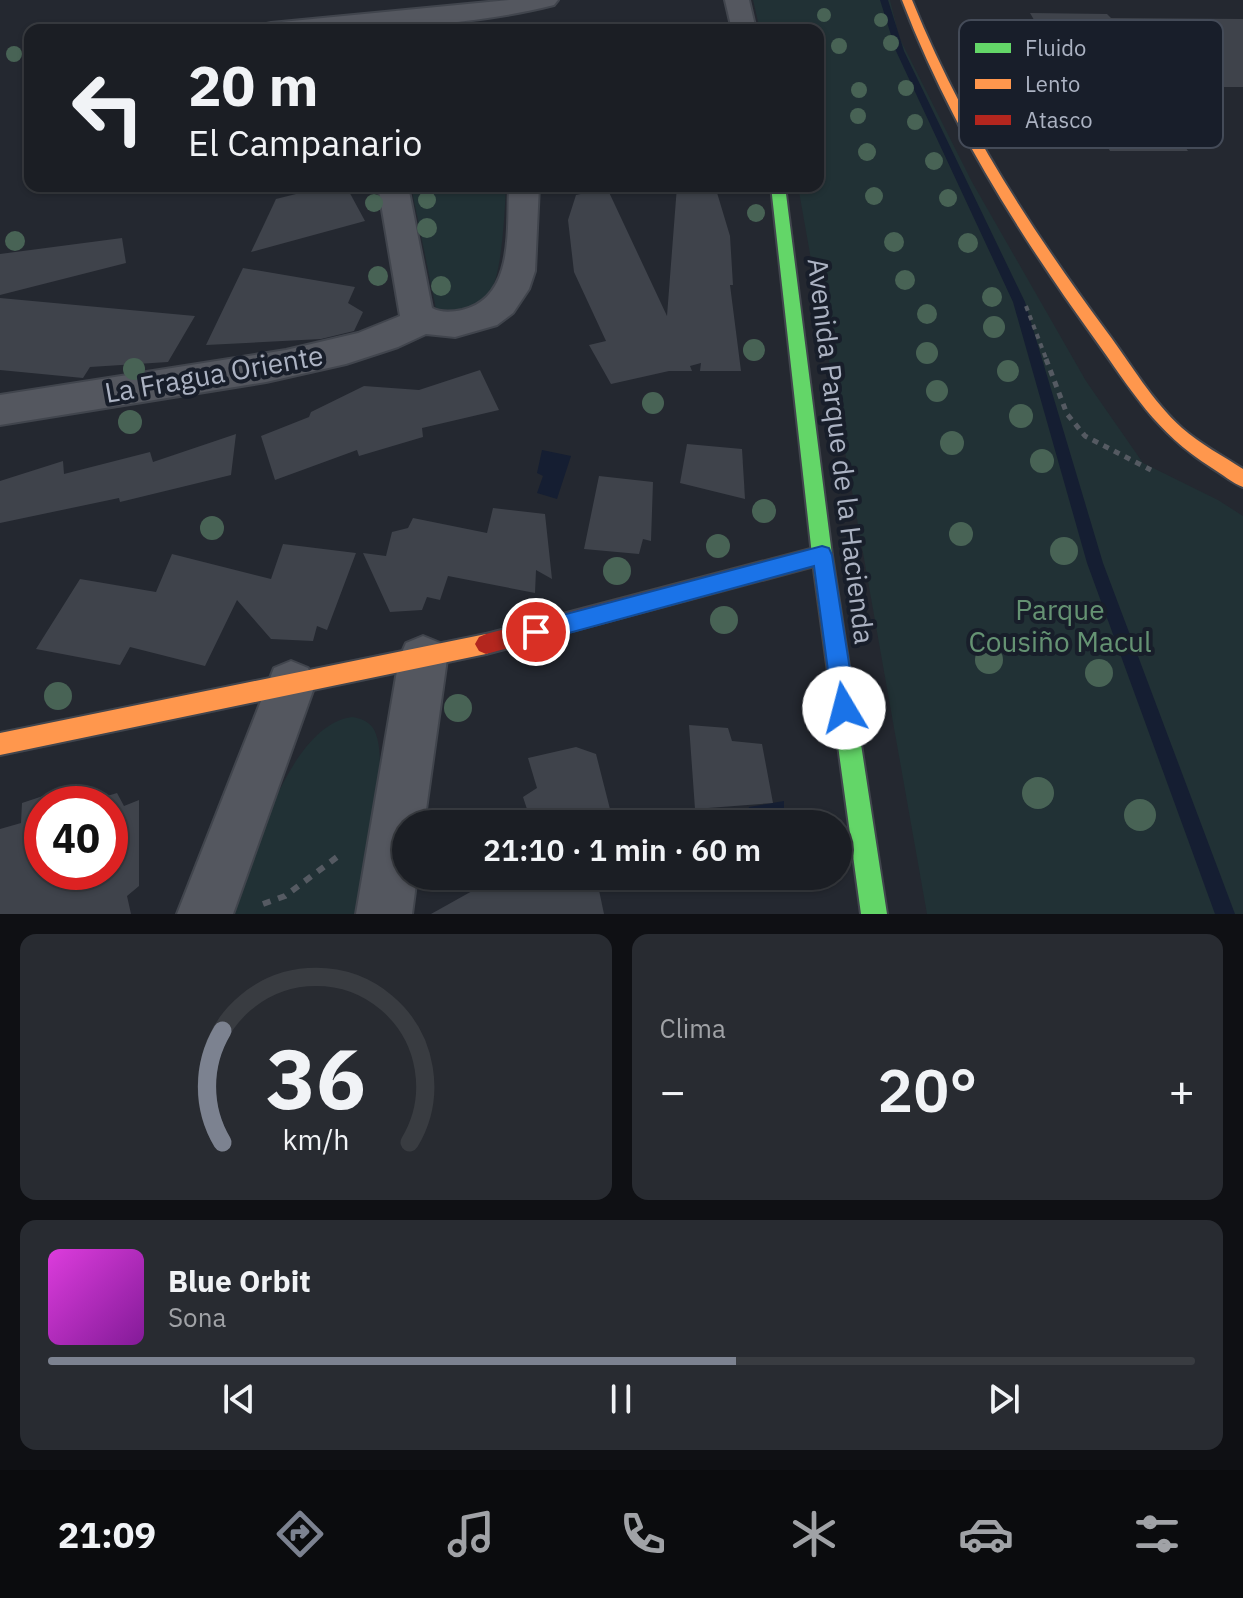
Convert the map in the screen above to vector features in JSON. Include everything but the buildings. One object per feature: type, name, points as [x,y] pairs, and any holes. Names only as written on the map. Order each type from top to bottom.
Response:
[{"type":"street","points":[[737,0],[743,24]]},
{"type":"street","points":[[907,0],[944,94],[959,122]]},
{"type":"street","points":[[387,24],[464,20],[539,2],[533,24]]},
{"type":"street","points":[[973,148],[992,183],[1149,401],[1177,434],[1243,479]]},
{"type":"street","points":[[394,192],[416,313],[434,325],[479,319],[495,312],[506,301],[513,289],[521,257],[524,192]]},
{"type":"street","name":"Avenida Parque de la Hacienda","points":[[779,192],[822,555],[874,914]]},
{"type":"street","name":"La Fragua Oriente","points":[[0,410],[283,365],[364,347],[394,336],[423,320]]},
{"type":"street","points":[[0,744],[423,659],[822,555]]},
{"type":"street","points":[[384,914],[423,659]]},
{"type":"street","points":[[205,914],[291,685]]},
{"type":"path","points":[[259,905],[285,896],[346,850]]},
{"type":"green space","name":"Parque Cousiño Macul","points":[[753,0],[890,0],[899,37],[972,182],[1086,381],[1143,463],[1218,500],[1243,516],[1243,914],[927,914],[799,192],[824,192],[824,24],[759,24]]},
{"type":"green space","points":[[412,192],[506,192],[497,273],[489,293],[477,303],[438,319]]},
{"type":"green space","points":[[352,717],[364,720],[373,728],[380,765],[375,818],[358,914],[232,914],[262,830],[291,769],[309,744],[329,726]]},
{"type":"water","points":[[542,450],[571,456],[557,499],[537,493],[543,476],[537,473]]},
{"type":"water","points":[[784,801],[784,810],[748,810],[749,807]]},
{"type":"waterway","points":[[884,0],[900,51],[1019,302],[1095,563],[1225,914]]},
{"type":"traffic: fast","points":[[779,192],[822,555],[874,914]]},
{"type":"traffic: slow","points":[[907,0],[959,117]]},
{"type":"traffic: slow","points":[[976,148],[1044,256],[1156,412],[1177,434],[1243,479]]},
{"type":"traffic: slow","points":[[0,744],[486,644]]},
{"type":"traffic: jam","points":[[486,644],[822,555]]},
{"type":"route","points":[[536,632],[822,555],[844,708]]}]
